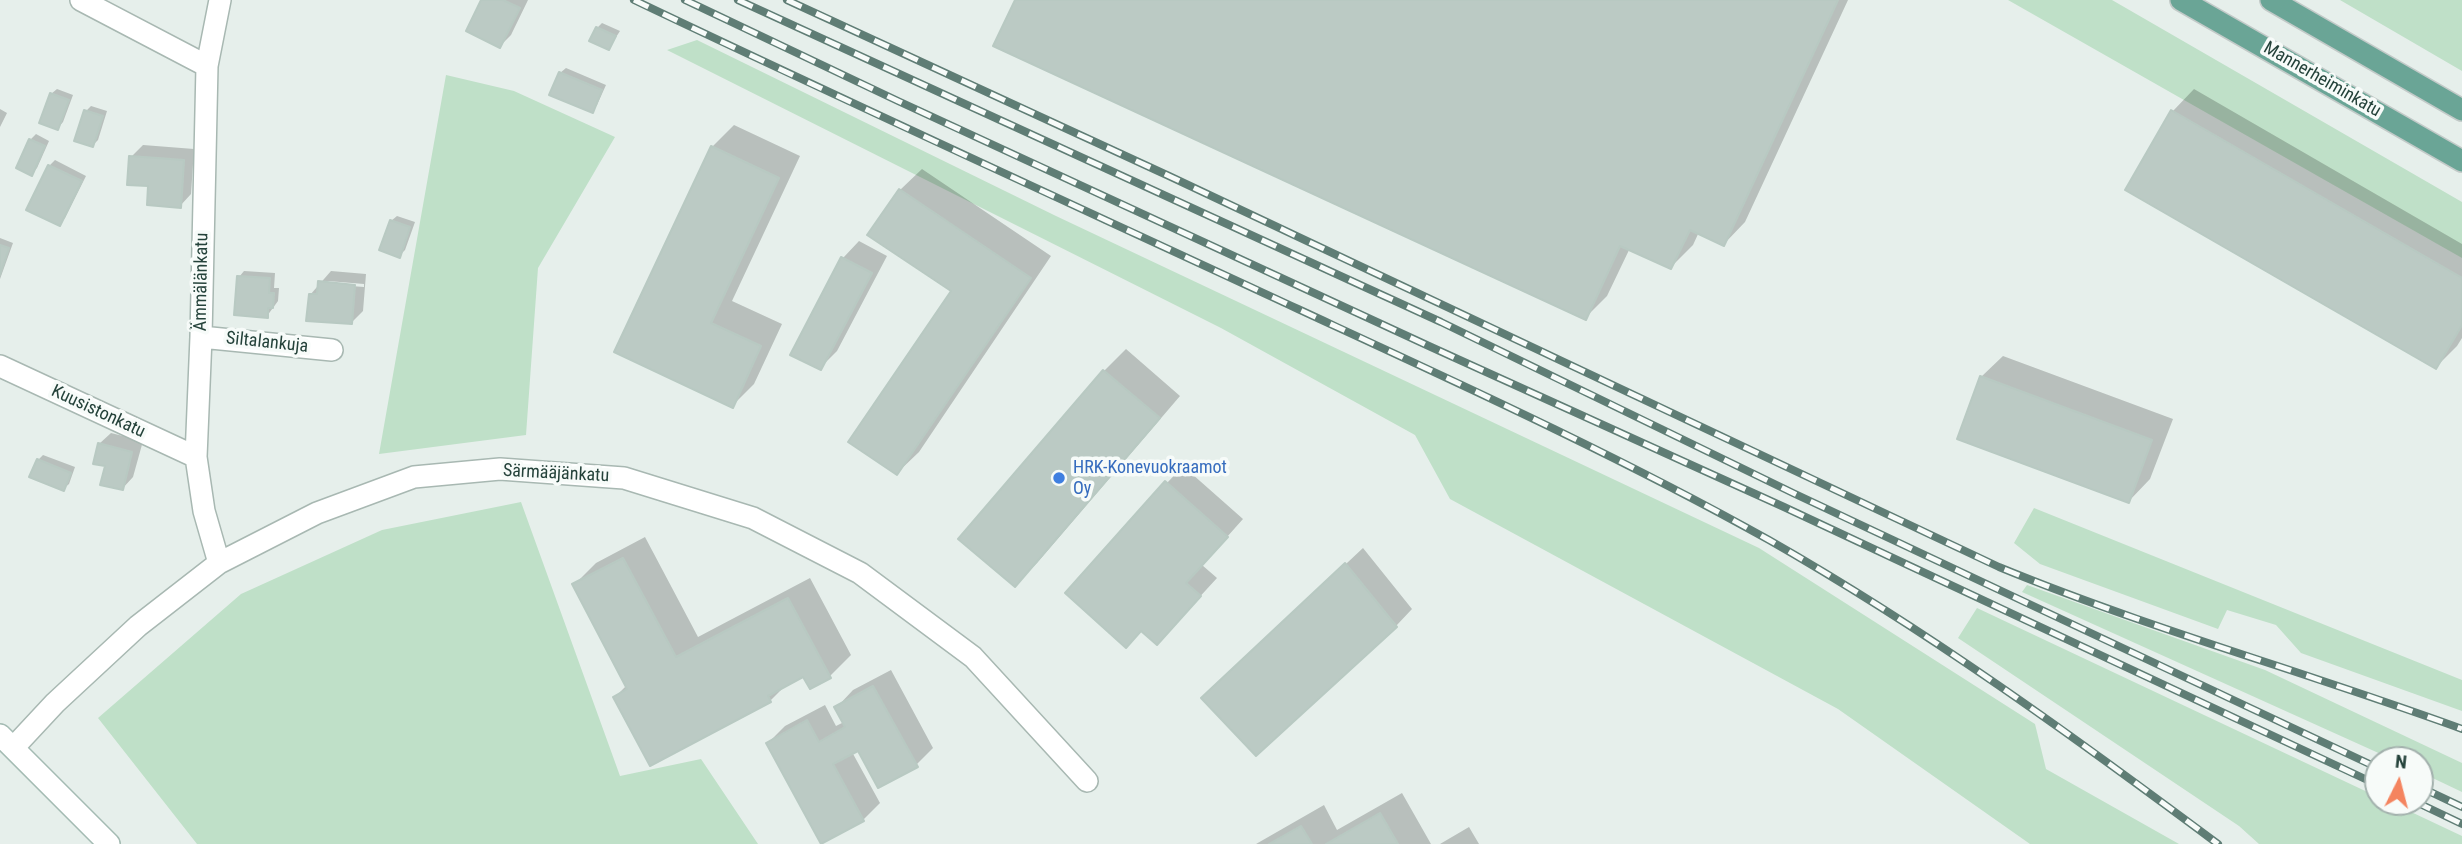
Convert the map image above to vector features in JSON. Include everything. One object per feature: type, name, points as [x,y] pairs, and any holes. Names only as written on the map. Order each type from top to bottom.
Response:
[{"type":"main road","name":"Mannerheiminkatu","points":[[2181,0],[2462,162]]},
{"type":"main road","points":[[2272,0],[2462,110]]},
{"type":"street","points":[[81,0],[207,66]]},
{"type":"street","name":"Ämmälänkatu","points":[[219,563],[204,511],[196,457],[207,66],[220,0]]},
{"type":"street","name":"Siltalankuja","points":[[201,337],[332,350]]},
{"type":"street","name":"Kuusistonkatu","points":[[0,366],[196,457]]},
{"type":"street","name":"Särmääjänkatu","points":[[7,741],[55,704],[138,626],[219,563],[317,513],[414,477],[500,469],[624,478],[753,518],[860,573],[973,657],[1087,781]]},
{"type":"street","points":[[7,741],[109,844]]},
{"type":"green space","points":[[2008,0],[2112,0],[2462,202],[2462,258]]},
{"type":"green space","points":[[2340,0],[2462,0],[2462,71]]},
{"type":"green space","points":[[697,40],[1056,216],[1759,548],[2035,724],[2046,769],[2179,844],[2030,844],[1838,709],[1450,499],[1415,435],[1221,328],[667,50]]},
{"type":"green space","points":[[446,75],[514,91],[615,137],[538,268],[526,435],[379,454]]},
{"type":"green space","points":[[521,502],[620,776],[701,759],[758,844],[197,844],[98,718],[241,594],[382,530]]},
{"type":"green space","points":[[2034,508],[2462,680],[2462,711],[2301,653],[2276,625],[2227,610],[2218,629],[2040,564],[2014,543]]},
{"type":"green space","points":[[2027,585],[2265,670],[2426,746],[2364,746],[2022,592]]},
{"type":"green space","points":[[1977,608],[2364,790],[2364,816],[2420,816],[2462,836],[2462,844],[2259,844],[2239,826],[1958,638]]},
{"type":"green space","points":[[2434,750],[2462,763],[2462,792],[2434,779]]},
{"type":"building","points":[[481,0],[503,0],[520,8],[500,48],[466,31]]},
{"type":"building","points":[[1015,0],[1838,0],[1724,246],[1690,230],[1671,269],[1620,246],[1586,320],[993,46]]},
{"type":"building","points":[[596,27],[616,36],[609,50],[589,41]]},
{"type":"building","points":[[559,72],[602,90],[593,113],[549,95]]},
{"type":"building","points":[[50,93],[69,100],[58,130],[39,123]]},
{"type":"building","points":[[84,110],[103,116],[93,147],[74,141]]},
{"type":"building","points":[[2171,110],[2462,278],[2462,325],[2436,369],[2125,190]]},
{"type":"building","points":[[29,139],[45,146],[32,176],[16,168]]},
{"type":"building","points":[[711,146],[779,178],[711,323],[761,346],[733,408],[614,352]]},
{"type":"building","points":[[129,156],[184,160],[181,208],[147,205],[148,186],[127,185]]},
{"type":"building","points":[[48,165],[82,181],[60,226],[26,210]]},
{"type":"building","points":[[899,189],[1031,278],[897,475],[848,442],[951,291],[867,235]]},
{"type":"building","points":[[390,220],[410,227],[400,258],[379,250]]},
{"type":"building","points":[[0,245],[9,248],[0,275]]},
{"type":"building","points":[[841,257],[872,273],[821,370],[790,355]]},
{"type":"building","points":[[237,276],[270,278],[269,293],[274,293],[273,308],[268,308],[268,318],[234,315]]},
{"type":"building","points":[[318,281],[355,285],[352,324],[306,321],[309,294],[317,294]]},
{"type":"building","name":"HRK-Konevuokraamot Oy","points":[[1103,370],[1160,418],[1015,587],[958,539]]},
{"type":"building","points":[[1980,376],[2152,440],[2129,503],[1957,439]]},
{"type":"building","points":[[98,443],[132,452],[123,490],[100,485],[105,466],[93,464]]},
{"type":"building","points":[[37,459],[71,473],[64,491],[29,477]]},
{"type":"building","points":[[1165,481],[1228,537],[1186,583],[1201,596],[1157,645],[1141,631],[1126,648],[1065,593]]},
{"type":"building","points":[[623,558],[676,657],[788,598],[831,678],[810,689],[803,677],[768,696],[771,702],[650,766],[613,697],[627,689],[572,584]]},
{"type":"building","points":[[1345,563],[1397,627],[1256,756],[1201,698]]},
{"type":"building","points":[[873,686],[918,767],[878,788],[858,751],[833,764],[864,821],[821,844],[766,743],[807,720],[819,742],[845,727],[834,707]]},
{"type":"building","points":[[1380,813],[1398,844],[1326,844]]},
{"type":"building","points":[[1301,826],[1312,844],[1269,844]]},
{"type":"railway","points":[[634,0],[1476,392],[1712,509],[1828,574],[1942,647],[2054,724],[2218,844]]},
{"type":"railway","points":[[685,0],[1431,347],[1784,507],[2364,778]]},
{"type":"railway","points":[[738,0],[1441,322],[1793,493],[2364,761]]},
{"type":"railway","points":[[787,0],[1169,176],[1999,567],[2114,611],[2462,729]]},
{"type":"railway","points":[[2434,794],[2462,807]]},
{"type":"railway","points":[[2434,811],[2462,824]]},
{"type":"place","name":"HRK-Konevuokraamot Oy","points":[[1059,478]]}]
